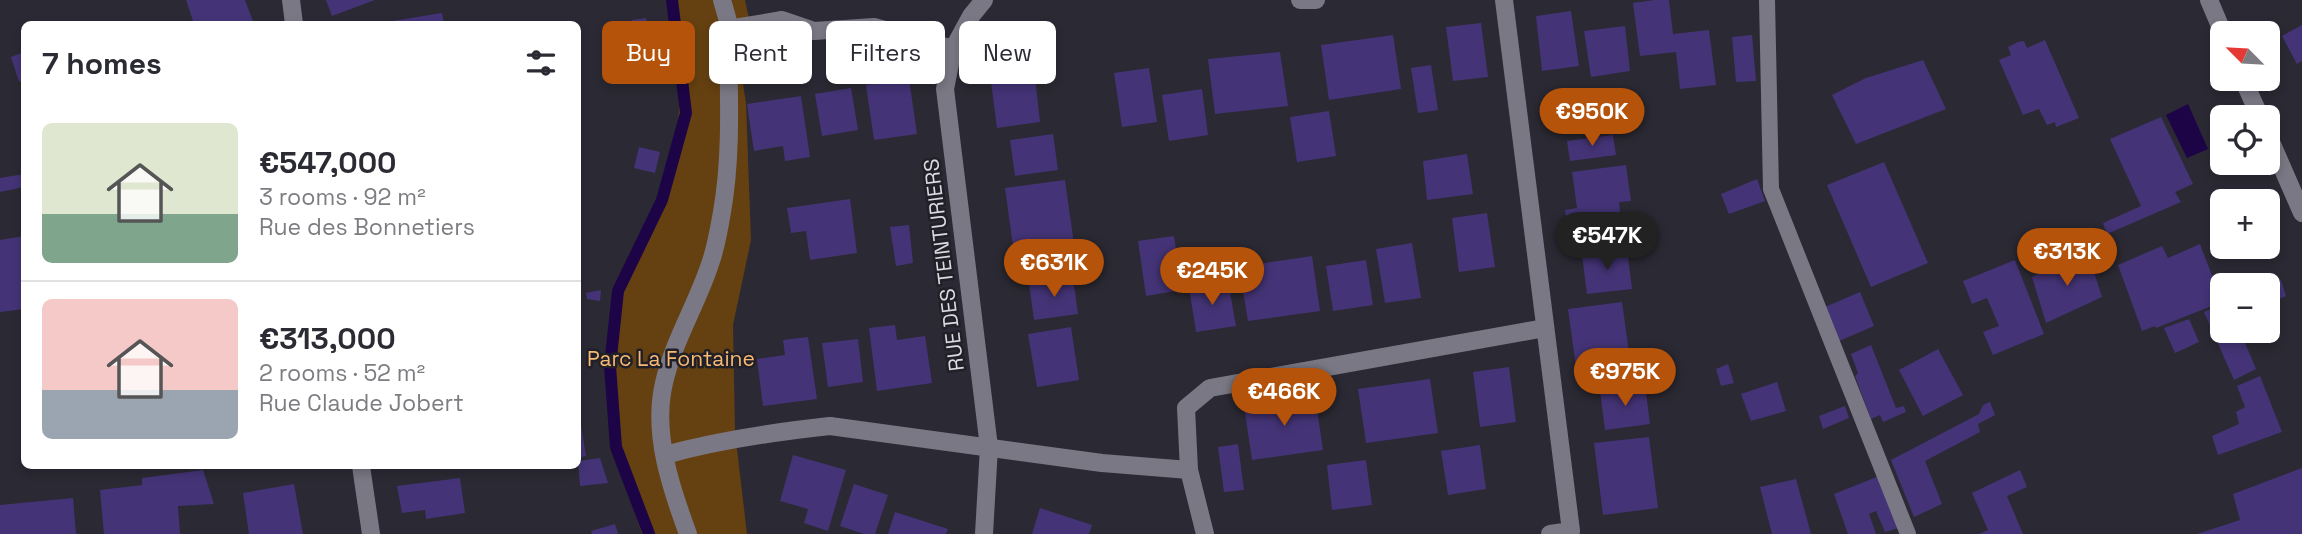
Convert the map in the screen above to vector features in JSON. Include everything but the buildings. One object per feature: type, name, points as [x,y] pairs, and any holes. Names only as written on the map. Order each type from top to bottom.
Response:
[{"type":"street","points":[[291,0],[294,21]]},
{"type":"street","points":[[722,0],[728,21]]},
{"type":"street","name":"RUE DES TEINTURIERS","points":[[984,0],[971,16],[953,49],[945,89],[989,447],[984,534]]},
{"type":"street","points":[[1300,0],[1316,0]]},
{"type":"street","points":[[1504,0],[1571,531],[1550,534]]},
{"type":"street","points":[[2209,0],[2218,21]]},
{"type":"street","points":[[812,30],[874,27],[953,49]]},
{"type":"street","points":[[688,534],[674,497],[660,433],[663,384],[679,337],[711,263],[722,213],[730,154],[729,84]]},
{"type":"street","points":[[2280,163],[2302,213]]},
{"type":"street","points":[[1205,534],[1189,470],[1186,408],[1210,388],[1545,328]]},
{"type":"street","points":[[665,455],[768,433],[830,426],[1102,463],[1189,470]]},
{"type":"street","points":[[360,469],[371,534]]},
{"type":"lane","points":[[1767,0],[1771,189],[1908,534]]},
{"type":"green space","name":"Parc La Fontaine","points":[[670,0],[745,0],[749,19],[709,21],[709,84],[743,84],[746,104],[751,240],[733,325],[735,432],[747,534],[642,534],[612,448],[608,349],[615,301],[665,194],[677,152],[677,84],[695,84],[695,21],[672,21]]},
{"type":"shaded area","points":[[2188,104],[2208,149],[2187,158],[2166,115]]},
{"type":"waterway","points":[[649,534],[616,447],[610,366],[618,291],[662,200],[686,113],[672,0]]}]
